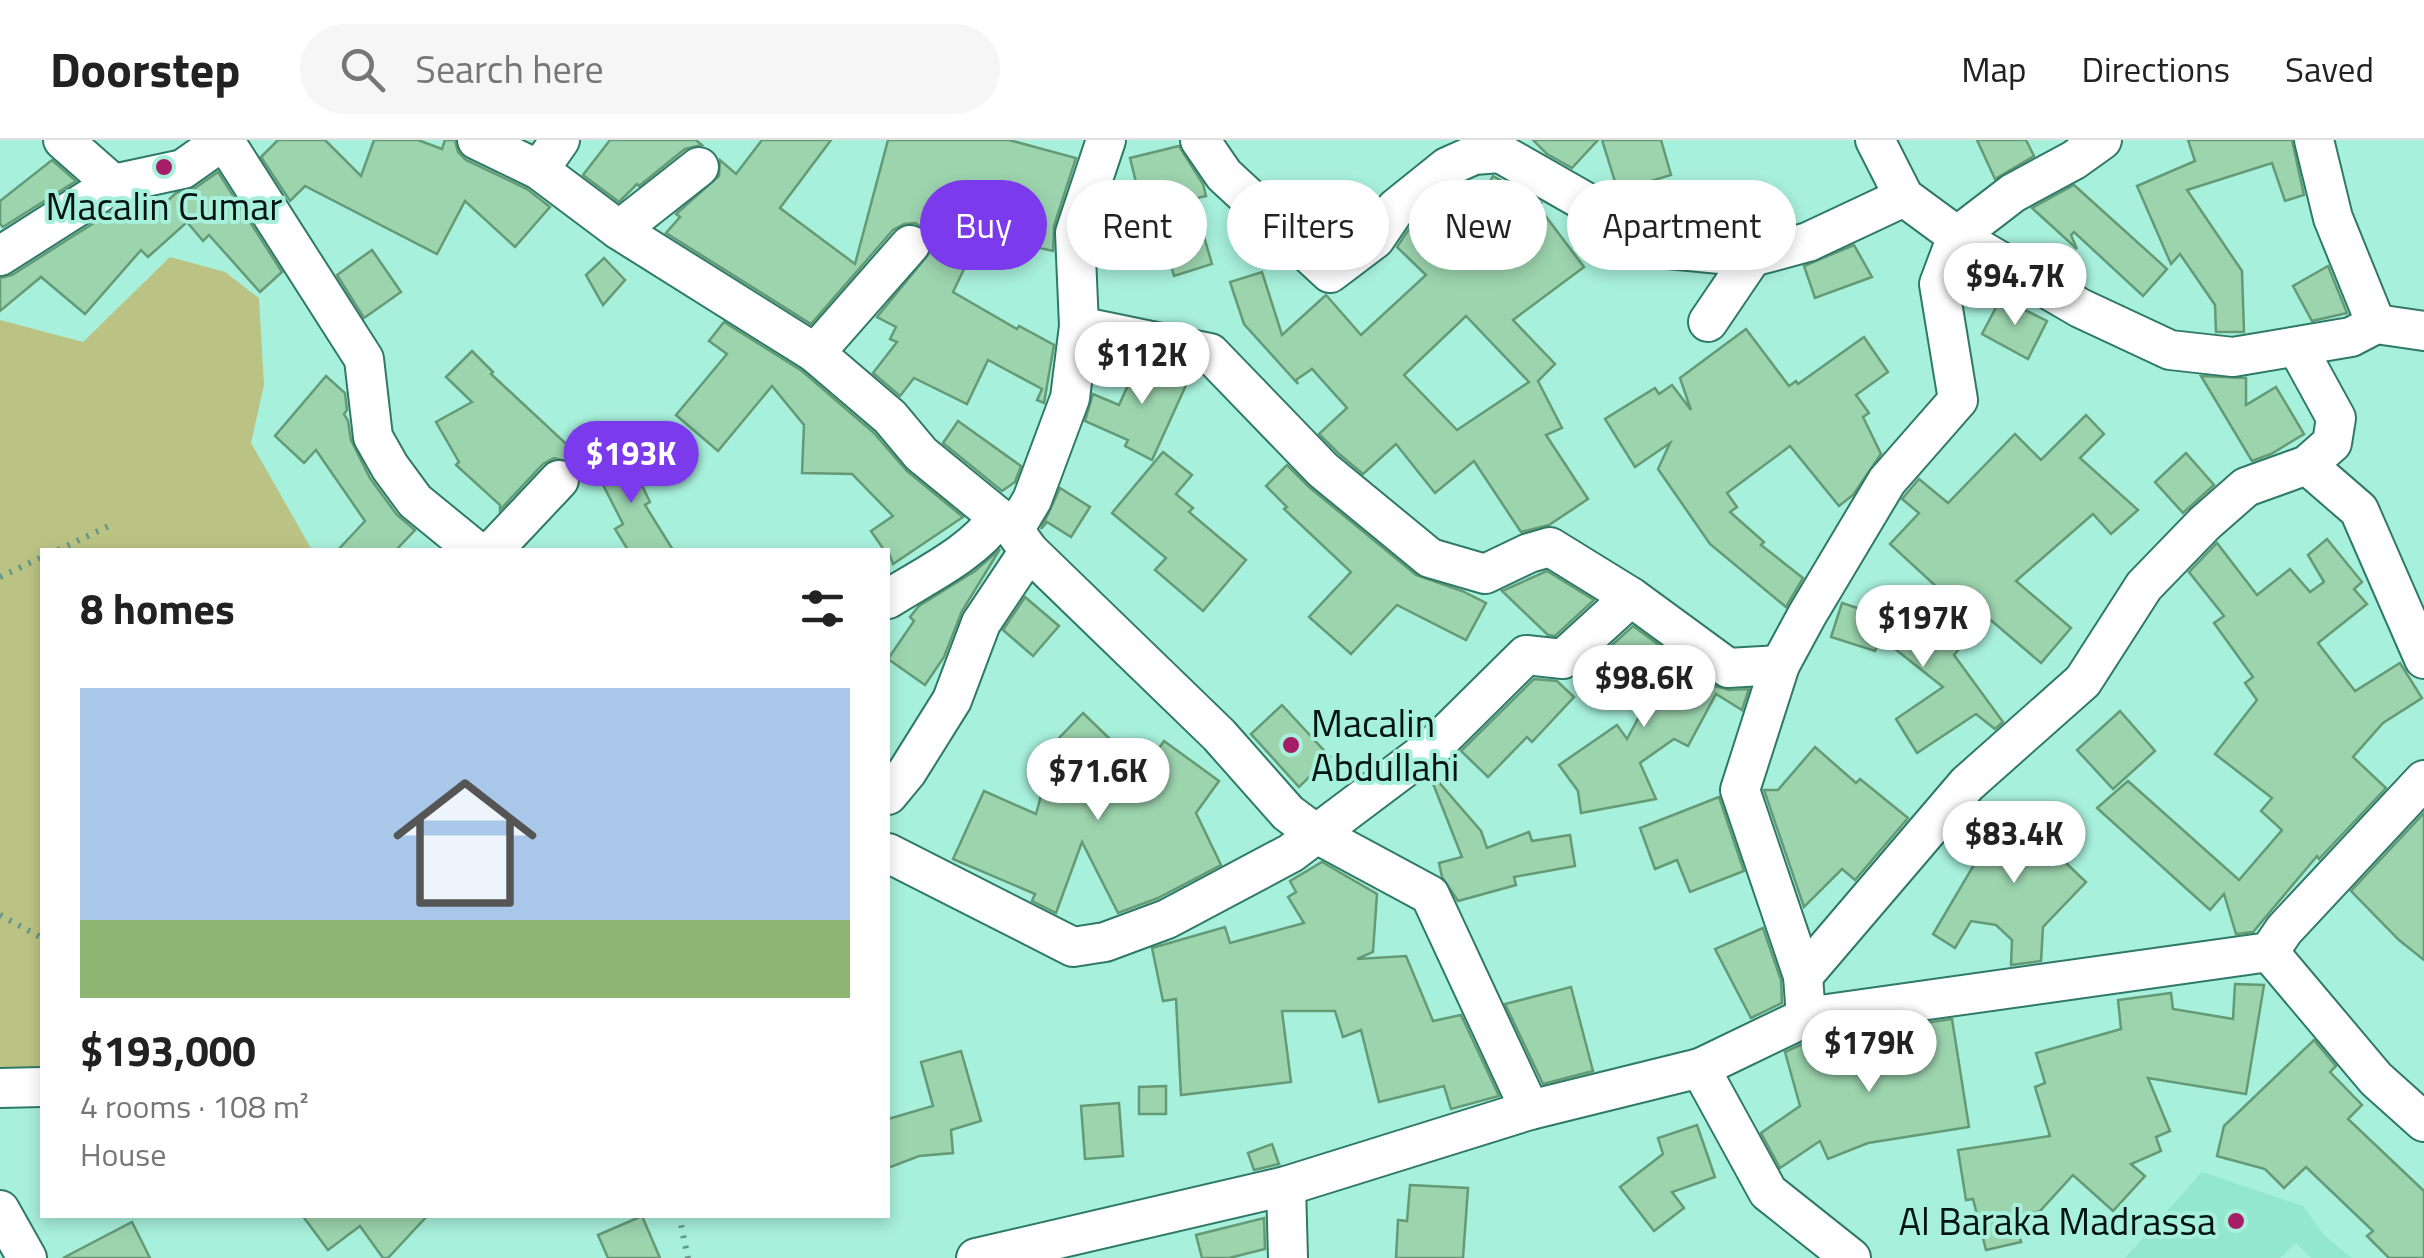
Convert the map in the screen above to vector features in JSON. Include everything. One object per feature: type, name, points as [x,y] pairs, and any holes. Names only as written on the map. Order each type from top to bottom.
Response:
[{"type":"street","points":[[63,140],[113,184]]},
{"type":"street","points":[[0,256],[113,184],[183,169],[224,140],[364,359],[373,437],[390,466],[414,501],[473,548]]},
{"type":"street","points":[[476,140],[550,155],[619,230],[815,353],[890,417],[920,454],[948,473],[1014,533],[1218,736],[1288,813],[1314,833],[1430,894],[1530,1110]]},
{"type":"street","points":[[890,792],[907,772],[952,700],[1014,533],[1032,500],[1070,398],[1080,326],[1076,232],[1106,140]]},
{"type":"street","points":[[1200,140],[1224,175],[1330,274],[1375,239],[1396,208],[1446,167],[1474,155],[1500,153],[1567,191]]},
{"type":"street","points":[[1874,140],[1904,198],[1957,236],[2080,308],[2170,350],[2233,357],[2350,337],[2376,324],[2424,330]]},
{"type":"street","points":[[1806,1017],[1803,976],[1740,790],[1780,665],[1887,481],[1958,400],[1940,284],[1957,236],[2013,193],[2102,140]]},
{"type":"street","points":[[2314,140],[2333,218],[2376,324]]},
{"type":"street","points":[[619,230],[698,167]]},
{"type":"street","points":[[1796,245],[1904,198]]},
{"type":"street","points":[[815,353],[910,245]]},
{"type":"street","points":[[1708,322],[1743,270]]},
{"type":"street","points":[[1080,326],[1210,353],[1323,470],[1430,558],[1485,574],[1550,547],[1631,597],[1728,668],[1780,665]]},
{"type":"street","points":[[1803,976],[1967,784],[2083,680],[2144,586],[2205,523],[2246,486],[2307,466],[2332,443],[2336,418],[2297,347]]},
{"type":"street","points":[[2307,466],[2359,510],[2424,660]]},
{"type":"street","points":[[495,548],[559,480]]},
{"type":"street","points":[[890,598],[989,530],[1014,533]]},
{"type":"street","points":[[890,854],[1073,948],[1105,942],[1168,919],[1291,852],[1436,744],[1526,655],[1563,659],[1631,597]]},
{"type":"street","points":[[976,1258],[1286,1186],[1530,1110],[1700,1068],[1806,1017],[2269,952],[2284,930],[2424,780]]},
{"type":"street","points":[[2269,952],[2376,1078],[2424,1122]]},
{"type":"street","points":[[1700,1068],[1768,1192],[1851,1258]]},
{"type":"street","points":[[0,1088],[40,1086]]},
{"type":"street","points":[[1286,1186],[1288,1258]]},
{"type":"street","points":[[0,1210],[27,1258]]},
{"type":"path","points":[[62,548],[113,524]]},
{"type":"path","points":[[0,577],[40,559]]},
{"type":"path","points":[[0,915],[40,937]]},
{"type":"path","points":[[681,1218],[688,1258]]},
{"type":"shaded area","points":[[170,257],[225,272],[259,298],[264,385],[251,443],[311,548],[40,548],[40,1076],[17,1082],[0,1109],[0,320],[83,342]]},
{"type":"shaded area","name":"Al Baraka Madrassa","points":[[2202,1172],[2303,1206],[2325,1236],[2352,1258],[2311,1258],[2296,1243],[2280,1258],[2125,1258]]},
{"type":"building","points":[[278,140],[325,140],[361,176],[374,140],[418,140],[442,149],[445,140],[455,140],[458,152],[466,160],[527,189],[550,207],[515,247],[465,201],[437,254],[305,186],[290,201],[261,157]]},
{"type":"building","points":[[610,140],[696,140],[702,145],[685,149],[619,202],[583,175]]},
{"type":"building","points":[[762,140],[831,140],[780,208],[855,264],[888,140],[1009,140],[1076,158],[1054,226],[1053,251],[1047,250],[1047,180],[920,180],[920,226],[904,224],[893,230],[811,324],[666,233],[680,217],[676,214],[719,176],[720,160],[736,174]]},
{"type":"building","points":[[1533,140],[1598,140],[1572,168],[1547,154]]},
{"type":"building","points":[[1602,140],[1661,140],[1671,175],[1654,180],[1615,180]]},
{"type":"building","points":[[1977,140],[2026,140],[2034,156],[1995,179]]},
{"type":"building","points":[[2188,140],[2292,140],[2304,195],[2285,201],[2272,163],[2187,190],[2242,271],[2244,332],[2216,332],[2215,305],[2180,254],[2171,264],[2137,186],[2195,161]]},
{"type":"building","points":[[1179,146],[1200,180],[1136,180],[1130,158]]},
{"type":"building","points":[[52,160],[76,181],[3,227],[0,201]]},
{"type":"building","points":[[218,172],[282,272],[260,292],[209,235],[203,241],[187,222],[148,257],[141,250],[85,314],[41,277],[0,311],[0,278],[12,275],[122,205],[154,198],[161,207],[176,193],[195,188]]},
{"type":"building","points":[[2074,185],[2167,269],[2143,296],[2074,232],[2071,235],[2077,249],[2032,208]]},
{"type":"building","points":[[1547,218],[1567,244],[1567,270],[1580,270],[1513,320],[1555,364],[1538,381],[1562,428],[1546,435],[1588,499],[1549,525],[1521,532],[1474,461],[1435,493],[1396,444],[1363,474],[1319,434],[1347,408],[1312,369],[1296,380],[1298,384],[1244,324],[1230,282],[1262,272],[1282,335],[1326,295],[1361,335],[1426,275],[1421,270],[1547,270]],"holes":[[[1466,316],[1529,382],[1457,430],[1404,375]]]},
{"type":"building","points":[[1409,229],[1409,259],[1397,247]]},
{"type":"building","points":[[1854,245],[1872,277],[1815,298],[1804,266]]},
{"type":"building","points":[[372,250],[401,292],[364,318],[337,275]]},
{"type":"building","points":[[604,258],[625,280],[603,305],[586,275]]},
{"type":"building","points":[[920,265],[920,270],[964,270],[953,292],[1017,329],[1019,326],[1054,345],[1044,403],[1037,400],[1042,389],[988,360],[967,404],[914,378],[900,396],[873,373],[897,342],[890,339],[896,327],[877,317]]},
{"type":"building","points":[[2328,266],[2347,313],[2312,321],[2293,286]]},
{"type":"building","points":[[2001,298],[2047,321],[2028,359],[1982,334]]},
{"type":"building","points":[[724,322],[802,371],[874,433],[907,471],[963,517],[893,564],[890,548],[883,548],[871,531],[893,516],[852,474],[802,473],[804,425],[772,386],[718,451],[676,415],[727,354],[709,341]]},
{"type":"building","points":[[1746,329],[1789,386],[1796,381],[1798,384],[1864,337],[1888,372],[1856,395],[1869,413],[1863,417],[1881,454],[1853,495],[1839,506],[1790,446],[1727,493],[1737,507],[1730,512],[1764,542],[1761,545],[1803,578],[1786,607],[1710,544],[1658,469],[1670,443],[1635,467],[1605,419],[1655,388],[1659,394],[1672,385],[1691,410],[1680,378]]},
{"type":"building","points":[[472,351],[491,374],[577,454],[573,463],[554,458],[543,464],[500,510],[500,505],[456,465],[459,462],[436,422],[472,402],[446,377]]},
{"type":"building","points":[[1139,361],[1192,372],[1152,460],[1125,446],[1128,440],[1085,421],[1093,394],[1119,405]]},
{"type":"building","points":[[326,376],[345,393],[344,414],[351,440],[370,478],[397,515],[415,530],[398,548],[340,548],[365,521],[316,450],[304,463],[275,436]]},
{"type":"building","points":[[2201,376],[2246,378],[2246,405],[2276,387],[2304,434],[2252,461]]},
{"type":"building","points":[[2086,415],[2104,434],[2080,458],[2138,510],[2111,534],[2093,514],[2016,581],[2071,628],[2041,663],[1986,616],[1978,625],[1890,544],[1919,513],[1902,499],[1919,479],[1948,503],[2015,434],[2041,460]]},
{"type":"building","points":[[958,421],[1021,466],[1015,482],[1002,491],[943,443]]},
{"type":"building","points":[[1163,452],[1192,475],[1176,494],[1193,508],[1189,512],[1246,560],[1203,611],[1155,570],[1166,558],[1112,513]]},
{"type":"building","points":[[626,453],[650,502],[645,505],[672,548],[627,548],[615,529],[623,524],[595,469]]},
{"type":"building","points":[[2186,453],[2214,485],[2183,513],[2155,482]]},
{"type":"building","points":[[1287,465],[1416,575],[1486,603],[1466,640],[1397,605],[1351,654],[1309,617],[1351,572],[1284,509],[1287,507],[1266,486]]},
{"type":"building","points":[[1060,488],[1090,507],[1071,537],[1047,522],[1041,529]]},
{"type":"building","points":[[2327,539],[2362,582],[2354,589],[2367,604],[2318,643],[2355,691],[2400,663],[2422,698],[2383,723],[2353,757],[2386,788],[2319,859],[2317,856],[2253,932],[2236,934],[2224,894],[2210,910],[2097,808],[2128,781],[2239,880],[2282,830],[2261,811],[2272,798],[2215,754],[2257,700],[2245,683],[2253,677],[2214,623],[2224,616],[2189,572],[2217,543],[2257,595],[2290,569],[2310,592],[2324,582],[2308,555]]},
{"type":"building","points":[[1000,549],[962,611],[944,657],[925,685],[890,660],[890,656],[914,621],[910,617],[919,606],[975,571]]},
{"type":"building","points":[[1547,571],[1594,600],[1555,636],[1548,635],[1502,591]]},
{"type":"building","points":[[1025,597],[1059,626],[1033,656],[1003,630]]},
{"type":"building","points":[[1842,603],[1891,619],[1893,611],[1972,634],[1954,655],[2003,722],[1995,729],[1976,714],[1917,753],[1896,719],[1943,687],[1880,637],[1875,651],[1831,637]]},
{"type":"building","points":[[1633,626],[1715,686],[1749,689],[1742,710],[1716,694],[1688,746],[1674,739],[1640,763],[1656,799],[1581,813],[1578,791],[1559,765],[1617,725],[1627,739],[1663,672],[1611,646]]},
{"type":"building","points":[[1534,679],[1557,681],[1574,697],[1532,742],[1527,737],[1488,777],[1461,751]]},
{"type":"building","name":"Macalin Abdullahi","points":[[1282,705],[1330,757],[1299,787],[1251,734]]},
{"type":"building","points":[[2120,711],[2155,751],[2113,789],[2077,750]]},
{"type":"building","points":[[1083,713],[1143,771],[1164,741],[1219,781],[1196,813],[1221,865],[1158,898],[1118,913],[1082,842],[1056,913],[1032,901],[1035,894],[953,859],[984,791],[1036,814],[1048,770],[1038,760]]},
{"type":"building","points":[[1815,747],[1856,783],[1860,779],[1908,818],[1855,880],[1842,869],[1804,907],[1764,790],[1778,790]]},
{"type":"building","points":[[1436,779],[1481,831],[1487,848],[1529,832],[1532,841],[1570,835],[1575,866],[1514,877],[1516,885],[1458,901],[1442,877],[1439,863],[1462,857],[1432,781]]},
{"type":"building","points":[[1719,797],[1744,871],[1690,892],[1677,860],[1655,869],[1640,828]]},
{"type":"building","points":[[1993,812],[2018,837],[2038,815],[2078,851],[2066,863],[2086,882],[2043,927],[2041,961],[2011,965],[2012,940],[1996,925],[1971,921],[1955,948],[1933,934],[1981,853],[1969,835]]},
{"type":"building","points":[[2424,813],[2424,960],[2351,891]]},
{"type":"building","points":[[1322,862],[1377,894],[1373,952],[1357,959],[1406,956],[1433,1021],[1461,1015],[1499,1096],[1451,1109],[1444,1086],[1379,1102],[1361,1030],[1343,1037],[1335,1011],[1282,1011],[1291,1082],[1181,1095],[1176,999],[1163,1001],[1152,948],[1225,927],[1230,943],[1304,923],[1288,897],[1296,892],[1290,881]]},
{"type":"building","points":[[1763,928],[1781,980],[1782,1003],[1751,1018],[1715,949]]},
{"type":"building","points":[[2235,984],[2264,985],[2246,1094],[2148,1078],[2170,1131],[2156,1137],[2161,1151],[2131,1164],[2145,1176],[2113,1211],[2073,1175],[2040,1211],[2015,1217],[2021,1242],[1986,1250],[1973,1199],[1966,1200],[1958,1150],[2050,1136],[2035,1087],[2045,1083],[2036,1053],[2121,1029],[2118,1000],[2171,993],[2173,1009],[2233,1019]]},
{"type":"building","points":[[1571,987],[1593,1071],[1543,1084],[1505,1004]]},
{"type":"building","points":[[1952,1019],[1969,1127],[1868,1143],[1828,1159],[1820,1141],[1780,1168],[1761,1133],[1800,1106],[1785,1052],[1813,1039],[1860,1032],[1866,1072],[1923,1063],[1918,1024]]},
{"type":"building","points":[[2314,1040],[2336,1066],[2330,1072],[2362,1105],[2348,1119],[2424,1191],[2424,1258],[2389,1258],[2367,1236],[2373,1231],[2306,1167],[2284,1188],[2265,1169],[2217,1156],[2224,1126]]},
{"type":"building","points":[[961,1051],[981,1121],[951,1130],[953,1153],[919,1156],[890,1167],[890,1118],[933,1106],[921,1062]]},
{"type":"building","points":[[1166,1086],[1166,1114],[1139,1114],[1139,1087]]},
{"type":"building","points":[[1119,1103],[1123,1156],[1085,1159],[1081,1106]]},
{"type":"building","points":[[1697,1125],[1715,1177],[1672,1192],[1684,1208],[1654,1231],[1620,1187],[1663,1154],[1658,1138]]},
{"type":"building","points":[[1272,1144],[1279,1164],[1254,1170],[1248,1153]]},
{"type":"building","points":[[1410,1185],[1468,1188],[1463,1258],[1396,1258],[1398,1220],[1407,1221]]},
{"type":"building","points":[[304,1218],[425,1218],[388,1258],[383,1258],[360,1226],[328,1250]]},
{"type":"building","points":[[643,1218],[660,1258],[608,1258],[598,1235]]},
{"type":"building","points":[[1264,1218],[1265,1249],[1229,1258],[1202,1258],[1196,1235]]},
{"type":"building","points":[[132,1222],[150,1258],[63,1258]]},
{"type":"place","name":"Macalin Cumar","points":[[164,167]]},
{"type":"place","name":"Macalin Abdullahi","points":[[1291,745]]},
{"type":"place","name":"Al Baraka Madrassa","points":[[2236,1221]]}]
